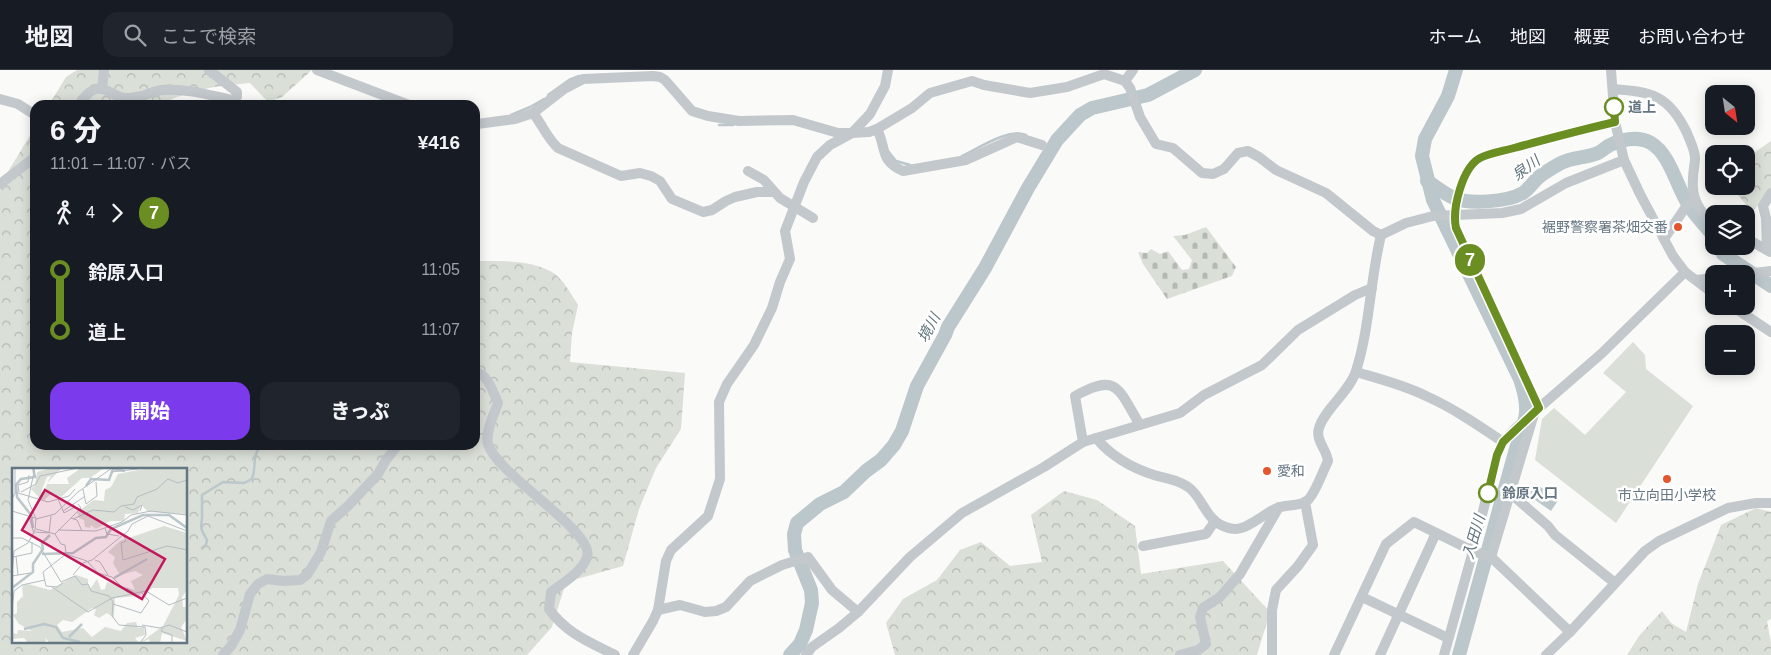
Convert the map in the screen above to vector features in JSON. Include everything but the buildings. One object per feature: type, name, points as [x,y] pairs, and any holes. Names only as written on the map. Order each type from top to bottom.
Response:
[{"type":"street","points":[[102,89],[104,70]]},
{"type":"street","points":[[84,100],[92,91],[98,88],[122,98],[139,98],[162,90],[183,91],[232,100],[237,97],[237,92],[209,70]]},
{"type":"street","points":[[317,70],[396,100]]},
{"type":"street","points":[[633,655],[658,610],[666,561],[671,550],[708,516],[720,479],[719,402],[727,384],[754,345],[772,308],[780,282],[790,260],[786,231],[804,182],[817,157],[830,146],[852,133],[870,114],[885,86],[888,70]]},
{"type":"street","points":[[1133,70],[1128,85],[1140,117],[1156,144],[1173,148],[1202,173],[1213,174],[1224,169],[1238,153],[1248,151],[1260,157],[1276,170],[1326,193],[1381,235]]},
{"type":"street","points":[[1612,70],[1616,126],[1623,156],[1664,239],[1685,272],[1705,287]]},
{"type":"street","points":[[480,122],[515,118],[533,113],[581,75],[653,73],[665,80],[692,111],[708,116],[739,120],[793,120],[838,133],[869,132],[877,129],[912,108],[930,93],[972,81],[1030,93],[1067,87],[1104,74],[1128,85]]},
{"type":"street","points":[[1613,89],[1643,91],[1658,97],[1669,105],[1680,119],[1694,150],[1696,157],[1690,202],[1664,239]]},
{"type":"street","points":[[0,99],[18,104],[30,112]]},
{"type":"street","points":[[533,113],[544,127],[552,143],[558,148],[621,176],[640,172],[651,176],[660,181],[672,199],[702,212],[712,210],[736,197],[757,192],[774,192]]},
{"type":"street","points":[[1444,655],[1448,638],[1510,493],[1537,410],[1451,214],[1470,168],[1480,159],[1540,141],[1616,126]]},
{"type":"street","points":[[877,129],[887,161],[903,171],[966,160],[1017,137],[1042,145]]},
{"type":"street","points":[[1381,235],[1406,223],[1433,216],[1502,213],[1521,209],[1566,183],[1623,156]]},
{"type":"street","points":[[0,184],[30,161]]},
{"type":"street","points":[[748,171],[764,180],[780,198],[813,218]]},
{"type":"street","points":[[1769,251],[1763,206],[1771,193]]},
{"type":"street","points":[[1690,202],[1705,216]]},
{"type":"street","points":[[1096,438],[1106,449],[1122,460],[1153,475],[1175,480],[1188,486],[1215,521],[1221,525],[1236,529],[1248,525],[1279,507],[1305,502],[1310,498],[1328,461],[1319,440],[1319,428],[1352,381],[1356,372],[1368,319],[1381,235]]},
{"type":"street","points":[[1755,243],[1769,251]]},
{"type":"street","points":[[1483,554],[1497,455],[1503,442],[1517,427],[1601,354],[1685,272]]},
{"type":"street","points":[[1696,280],[1705,279]]},
{"type":"street","points":[[806,655],[812,647],[858,612],[910,557],[962,513],[1044,467],[1083,442],[1180,413],[1204,395],[1262,365],[1298,330],[1355,295],[1372,288]]},
{"type":"street","points":[[1746,315],[1771,332]]},
{"type":"street","points":[[1356,372],[1399,385],[1426,396],[1460,414],[1503,442]]},
{"type":"street","points":[[480,374],[486,378],[498,404],[490,422],[488,443],[499,461],[522,484],[579,534],[587,550],[587,557],[574,575],[551,592],[549,608],[558,621],[575,635],[615,655]]},
{"type":"street","points":[[1083,442],[1075,396],[1103,384],[1113,386],[1120,392],[1140,425]]},
{"type":"street","points":[[223,655],[231,646],[240,630],[250,594],[258,584],[266,579],[300,580],[307,575],[321,552],[331,521],[378,474],[394,450]]},
{"type":"street","points":[[1510,493],[1548,526],[1555,535],[1615,583]]},
{"type":"street","points":[[1272,655],[1272,610],[1276,590],[1298,566],[1313,545],[1305,502]]},
{"type":"street","points":[[1546,655],[1570,632],[1645,551],[1659,541],[1728,508],[1756,503],[1771,503]]},
{"type":"street","points":[[1180,655],[1198,650],[1206,644],[1200,617],[1203,608],[1220,597],[1240,574],[1279,507]]},
{"type":"street","points":[[1143,546],[1206,534],[1215,521]]},
{"type":"street","points":[[1334,655],[1386,544],[1414,522],[1483,554],[1570,632]]},
{"type":"street","points":[[1380,655],[1436,532]]},
{"type":"street","points":[[658,610],[680,605],[705,612],[716,611],[726,606],[750,581],[782,564],[808,557],[832,590],[858,612]]},
{"type":"street","points":[[1362,597],[1448,638]]},
{"type":"green space","points":[[77,70],[312,70],[282,97],[274,100],[266,100],[250,83],[204,89],[171,100],[52,100],[66,77]]},
{"type":"green space","points":[[30,135],[30,450],[480,450],[480,261],[508,261],[538,266],[547,269],[559,277],[578,305],[572,333],[570,362],[685,373],[681,429],[656,468],[639,509],[623,566],[566,582],[552,627],[527,655],[0,655],[0,185]]},
{"type":"green space","points":[[1771,141],[1771,191],[1755,209],[1755,205],[1746,205],[1738,195],[1755,195],[1755,152]]},
{"type":"green space","points":[[1206,227],[1236,267],[1232,276],[1167,299],[1143,264],[1138,252],[1147,253],[1151,249],[1160,254],[1168,251],[1182,270],[1189,269],[1192,260],[1173,236],[1185,235]]},
{"type":"green space","points":[[1633,342],[1645,355],[1646,369],[1693,406],[1616,523],[1535,460],[1542,419],[1554,408],[1585,435],[1626,392],[1603,373]]},
{"type":"green space","points":[[1064,491],[1097,500],[1135,526],[1141,574],[1223,561],[1270,612],[1257,655],[895,655],[886,623],[903,599],[937,580],[960,550],[981,542],[1010,566],[1042,562],[1031,515]]},
{"type":"green space","points":[[1756,508],[1771,512],[1771,619],[1767,621],[1771,655],[1627,655],[1639,636],[1662,611],[1671,623],[1686,632],[1698,584],[1721,525]]},
{"type":"shaded area","points":[[1536,484],[1559,499],[1551,511],[1528,495]]},
{"type":"waterway","name":"境川","points":[[790,655],[800,644],[806,630],[812,603],[811,590],[795,550],[794,534],[797,523],[820,504],[844,492],[881,460],[894,445],[902,431],[917,386],[948,327],[985,268],[1028,188],[1057,140],[1080,115],[1092,108],[1148,95],[1195,70]]},
{"type":"waterway","name":"入田川","points":[[1456,70],[1448,96],[1425,139],[1422,156],[1433,200],[1520,379],[1526,405],[1523,427],[1459,655]]},
{"type":"waterway","points":[[548,95],[569,80],[579,76]]},
{"type":"waterway","points":[[511,115],[544,99]]},
{"type":"waterway","points":[[719,125],[733,125]]},
{"type":"waterway","points":[[962,156],[1002,136],[1011,134],[1026,135]]},
{"type":"waterway","name":"泉川","points":[[1427,181],[1445,194],[1467,201],[1508,199],[1523,193],[1539,177],[1561,163],[1598,153],[1620,141],[1630,139],[1641,140],[1651,143],[1664,156],[1685,200],[1705,226]]},
{"type":"waterway","points":[[888,151],[896,161],[910,165]]},
{"type":"waterway","name":"泉川","points":[[1724,255],[1771,286]]},
{"type":"waterway","points":[[202,548],[206,545],[207,540],[201,528],[202,495],[223,482],[244,483],[252,479],[258,450]]},
{"type":"bus line","name":"7","points":[[1488,493],[1497,455],[1503,442],[1539,408],[1456,228],[1454,220],[1456,203],[1470,168],[1480,159],[1540,141],[1615,122],[1614,107]]},
{"type":"place","name":"道上","points":[[1614,107]]},
{"type":"place","name":"裾野警察署茶畑交番","points":[[1678,227]]},
{"type":"place","name":"愛和","points":[[1267,471]]},
{"type":"place","name":"市立向田小学校","points":[[1667,479]]},
{"type":"place","name":"鈴原入口","points":[[1488,493]]}]
